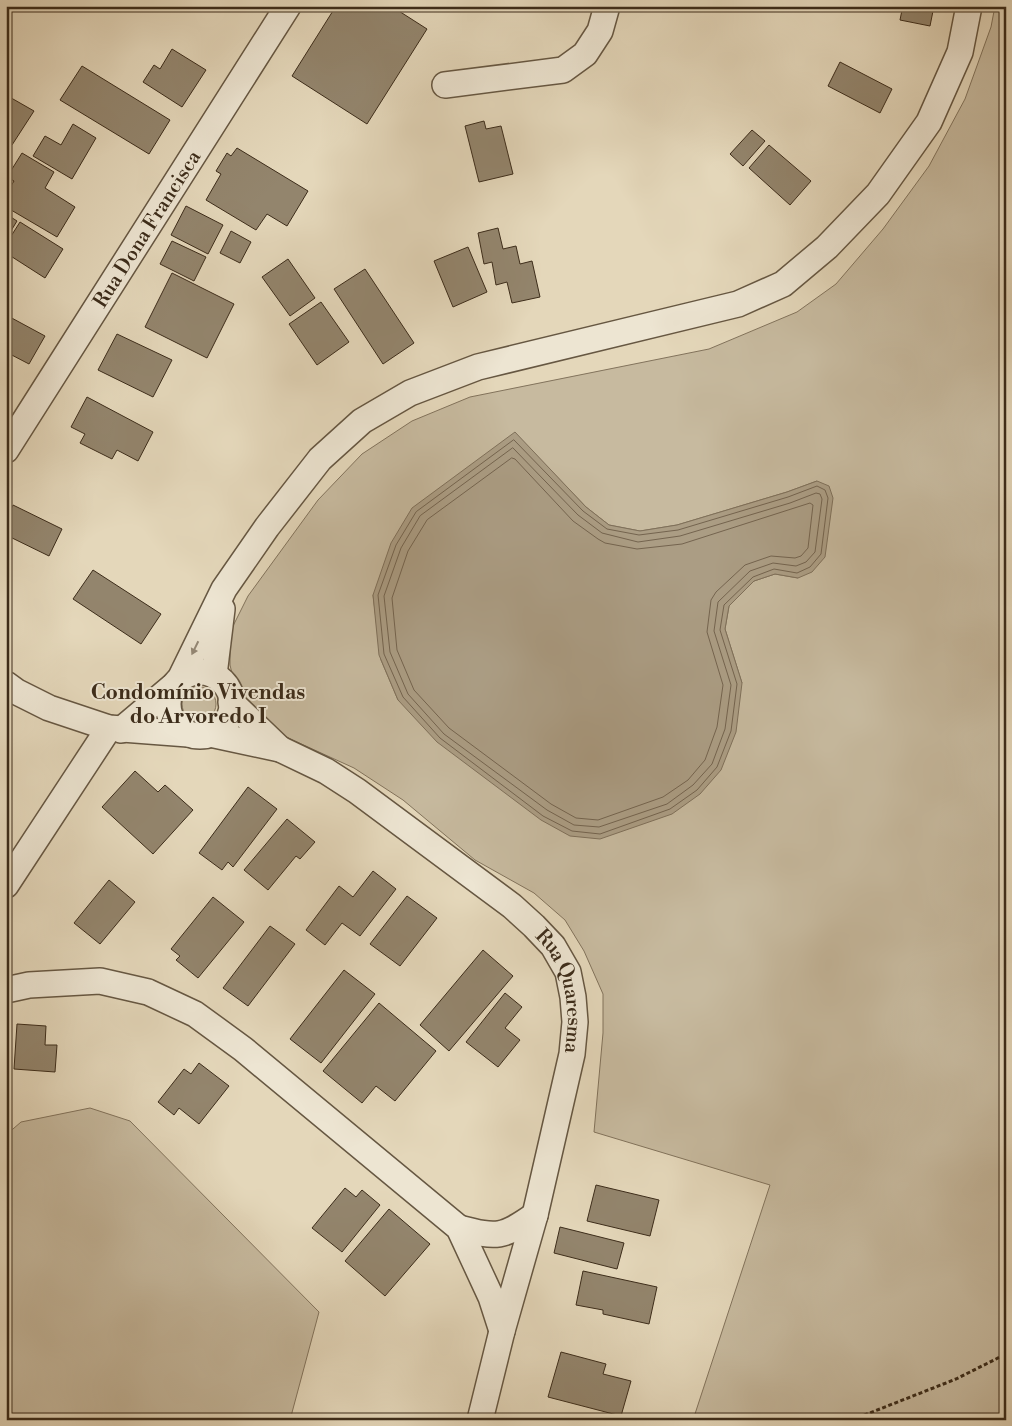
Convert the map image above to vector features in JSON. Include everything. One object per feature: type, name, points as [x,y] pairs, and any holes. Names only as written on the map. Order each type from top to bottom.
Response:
[{"type":"street","name":"Rua Dona Francisca","points":[[6,450],[288,6]]},
{"type":"street","points":[[445,85],[563,70],[585,54],[600,31],[607,6]]},
{"type":"street","points":[[6,885],[115,729],[176,683],[191,673],[202,672],[214,675],[223,682],[229,690],[231,702],[230,715],[222,727],[199,734],[176,726],[169,714],[168,700],[176,683],[224,589],[266,526],[320,459],[362,421],[410,393],[478,367],[738,304],[783,284],[827,247],[878,194],[929,122],[960,52],[969,6]]},
{"type":"street","points":[[214,675],[224,589]]},
{"type":"street","name":"Rua Quaresma","points":[[6,684],[17,692],[49,708],[115,729],[199,734],[280,749],[326,771],[357,791],[512,906],[553,946],[568,972],[573,997],[575,1022],[572,1054],[536,1215],[502,1331],[480,1420]]},
{"type":"street","name":"Rua Quaresma","points":[[231,702],[280,749]]},
{"type":"street","points":[[6,971],[18,988],[100,981],[148,992],[195,1014],[243,1049],[459,1228],[486,1235],[502,1235],[536,1215]]},
{"type":"street","points":[[459,1228],[491,1297],[502,1331]]},
{"type":"path","points":[[852,1420],[956,1379],[1006,1354]]},
{"type":"shaded area","points":[[995,6],[1006,6],[1006,1420],[693,1420],[770,1185],[594,1132],[603,1033],[603,994],[584,951],[565,920],[534,893],[475,860],[403,800],[354,768],[286,737],[256,713],[236,690],[230,665],[230,632],[248,596],[318,500],[362,454],[412,421],[470,397],[709,349],[797,312],[836,284],[883,229],[929,166],[965,99],[991,27]],"holes":[[[515,433],[586,507],[609,525],[640,531],[677,525],[817,481],[798,578],[775,574],[754,581],[729,606],[725,629],[742,683],[398,700],[381,660],[373,595]]]},
{"type":"shaded area","points":[[199,687],[206,688],[211,692],[215,697],[215,711],[211,716],[206,720],[199,721],[192,720],[187,716],[183,711],[182,704],[183,697],[187,692],[192,688]]},
{"type":"shaded area","points":[[90,1108],[130,1121],[319,1312],[290,1420],[6,1420],[6,1135],[21,1122]]},
{"type":"water","points":[[515,432],[586,507],[609,525],[640,531],[677,525],[817,481],[829,486],[833,498],[825,557],[812,572],[798,578],[775,574],[754,581],[729,606],[725,629],[742,683],[736,732],[721,770],[700,794],[672,814],[600,839],[570,836],[541,820],[437,742],[398,700],[379,655],[373,595],[391,543],[412,508]]},
{"type":"building","points":[[336,6],[391,6],[427,29],[367,124],[292,76]]},
{"type":"building","points":[[883,6],[934,6],[930,26],[900,20],[902,10]]},
{"type":"building","points":[[172,49],[206,70],[182,107],[143,82],[154,65],[160,69]]},
{"type":"building","points":[[840,62],[892,89],[880,113],[828,86]]},
{"type":"building","points":[[82,66],[170,120],[149,154],[60,100]]},
{"type":"building","points":[[6,95],[34,111],[12,145],[6,141]]},
{"type":"building","points":[[484,121],[486,129],[501,126],[513,174],[479,182],[465,126]]},
{"type":"building","points":[[73,124],[96,138],[72,179],[33,156],[45,136],[61,145]]},
{"type":"building","points":[[752,130],[765,141],[743,166],[730,154]]},
{"type":"building","points":[[769,145],[811,181],[790,205],[749,168]]},
{"type":"building","points":[[237,148],[308,191],[287,226],[267,214],[256,230],[206,200],[221,174],[216,171],[227,153],[231,156]]},
{"type":"building","points":[[22,153],[54,172],[45,188],[75,207],[57,237],[6,207],[6,194],[14,181],[7,177]]},
{"type":"building","points":[[186,206],[223,225],[208,254],[171,235]]},
{"type":"building","points":[[6,214],[17,221],[6,239]]},
{"type":"building","points":[[20,222],[63,249],[45,278],[6,253],[6,244]]},
{"type":"building","points":[[498,228],[503,249],[516,246],[520,264],[532,261],[540,297],[512,303],[507,282],[496,285],[492,262],[484,264],[478,233]]},
{"type":"building","points":[[231,231],[251,242],[240,263],[220,253]]},
{"type":"building","points":[[172,241],[206,257],[194,281],[160,264]]},
{"type":"building","points":[[468,247],[487,292],[453,307],[434,261]]},
{"type":"building","points":[[288,259],[315,298],[290,316],[262,277]]},
{"type":"building","points":[[365,269],[414,343],[383,364],[334,289]]},
{"type":"building","points":[[172,273],[234,304],[207,358],[145,327]]},
{"type":"building","points":[[321,302],[349,342],[317,365],[289,324]]},
{"type":"building","points":[[8,316],[45,336],[29,364],[6,352],[6,320]]},
{"type":"building","points":[[117,334],[172,360],[153,397],[98,370]]},
{"type":"building","points":[[87,397],[153,432],[138,461],[117,450],[112,459],[80,443],[85,434],[71,427]]},
{"type":"building","points":[[13,505],[62,529],[49,556],[6,535],[11,523],[6,519]]},
{"type":"building","points":[[93,570],[161,614],[141,644],[73,599]]},
{"type":"building","points":[[135,771],[158,792],[165,785],[193,810],[153,854],[102,807]]},
{"type":"building","points":[[248,787],[277,809],[233,867],[228,862],[222,870],[199,853]]},
{"type":"building","points":[[287,819],[315,842],[300,859],[296,856],[268,890],[244,870]]},
{"type":"building","points":[[373,871],[396,889],[360,936],[342,923],[325,945],[306,930],[339,886],[353,897]]},
{"type":"building","points":[[109,880],[135,902],[100,944],[74,923]]},
{"type":"building","points":[[407,896],[437,918],[400,966],[370,944]]},
{"type":"building","points":[[213,897],[244,922],[198,978],[176,960],[180,956],[171,949]]},
{"type":"building","points":[[270,926],[295,944],[248,1006],[223,988]]},
{"type":"building","points":[[483,950],[513,976],[449,1051],[420,1025]]},
{"type":"building","points":[[344,970],[375,994],[321,1063],[290,1039]]},
{"type":"building","points":[[505,993],[522,1007],[505,1028],[520,1040],[498,1067],[466,1042]]},
{"type":"building","points":[[379,1003],[436,1051],[395,1101],[376,1086],[362,1103],[323,1071]]},
{"type":"building","points":[[17,1024],[46,1026],[45,1045],[57,1045],[55,1072],[14,1069]]},
{"type":"building","points":[[199,1063],[229,1086],[199,1124],[179,1108],[174,1115],[158,1102],[184,1069],[191,1074]]},
{"type":"building","points":[[596,1185],[659,1200],[650,1236],[587,1221]]},
{"type":"building","points":[[345,1188],[356,1197],[362,1190],[380,1205],[342,1252],[312,1228]]},
{"type":"building","points":[[389,1209],[430,1244],[385,1296],[345,1261]]},
{"type":"building","points":[[560,1227],[624,1243],[617,1269],[554,1253]]},
{"type":"building","points":[[583,1271],[657,1287],[649,1324],[603,1314],[603,1310],[576,1305]]},
{"type":"building","points":[[561,1352],[606,1364],[603,1374],[631,1381],[621,1416],[548,1397]]},
{"type":"district","name":"Condomínio Vivendas do Arvoredo I","points":[[198,704]]}]
